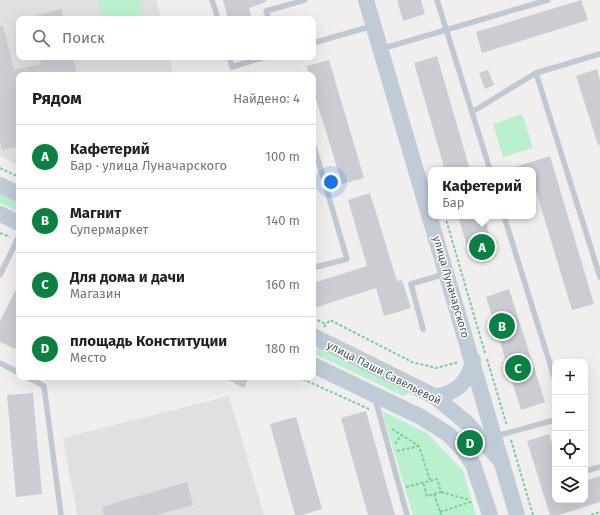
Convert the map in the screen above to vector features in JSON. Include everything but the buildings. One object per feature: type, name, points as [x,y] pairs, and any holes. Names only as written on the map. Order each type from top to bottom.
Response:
[{"type":"main road","name":"улица Луначарского","points":[[366,0],[428,209]]},
{"type":"main road","points":[[0,185],[16,193]]},
{"type":"main road","points":[[0,214],[16,222]]},
{"type":"main road","name":"улица Луначарского","points":[[431,219],[447,274],[477,357],[479,383],[502,435]]},
{"type":"main road","name":"улица Паши Савельевой","points":[[316,337],[434,396],[464,420],[484,441],[502,464]]},
{"type":"main road","points":[[434,396],[448,394],[461,386],[469,374],[477,357]]},
{"type":"main road","name":"улица Паши Савельевой","points":[[316,366],[421,417],[444,431],[461,447],[473,464],[483,511]]},
{"type":"main road","points":[[444,431],[452,428],[464,420],[475,405],[479,383]]},
{"type":"main road","name":"улица Паши Савельевой","points":[[502,435],[502,464],[517,515]]},
{"type":"lane","points":[[212,0],[217,16]]},
{"type":"lane","points":[[268,16],[266,11],[305,0]]},
{"type":"lane","points":[[437,0],[489,167]]},
{"type":"lane","points":[[381,49],[548,0]]},
{"type":"lane","points":[[316,42],[374,25]]},
{"type":"lane","points":[[472,112],[536,73],[600,54]]},
{"type":"lane","points":[[230,60],[232,67],[255,60]]},
{"type":"lane","points":[[536,73],[600,277]]},
{"type":"lane","points":[[316,153],[347,259],[316,267]]},
{"type":"lane","points":[[505,219],[552,370]]},
{"type":"lane","points":[[0,275],[16,242]]},
{"type":"lane","points":[[423,328],[411,284],[447,274]]},
{"type":"lane","points":[[0,363],[16,371]]},
{"type":"lane","points":[[33,380],[44,386],[61,515]]},
{"type":"lane","points":[[374,394],[407,515]]},
{"type":"lane","points":[[502,435],[552,421]]},
{"type":"lane","points":[[588,470],[600,467]]},
{"type":"path","points":[[0,168],[16,176]]},
{"type":"path","points":[[446,219],[477,357],[502,435],[533,515]]},
{"type":"path","points":[[316,319],[326,324]]},
{"type":"path","points":[[330,320],[412,362],[436,368],[477,357]]},
{"type":"path","points":[[305,380],[369,409],[381,422]]},
{"type":"path","points":[[393,430],[420,446],[430,480]]},
{"type":"path","points":[[389,453],[420,446]]},
{"type":"path","points":[[399,489],[437,479],[441,492]]},
{"type":"path","points":[[423,482],[427,496],[441,492],[474,501],[483,511]]},
{"type":"path","points":[[434,494],[440,514],[474,501]]},
{"type":"path","points":[[591,515],[600,512]]},
{"type":"shaded area","points":[[0,0],[157,0],[160,16],[16,16],[16,60],[170,60],[173,72],[16,72],[16,164],[0,156]]},
{"type":"shaded area","points":[[229,396],[264,515],[77,515],[63,438]]},
{"type":"green space","points":[[97,0],[140,0],[144,16],[101,16]]},
{"type":"green space","points":[[522,114],[533,148],[503,157],[493,124]]},
{"type":"green space","points":[[0,191],[16,199],[16,211],[0,203]]},
{"type":"green space","points":[[319,344],[409,391],[407,395],[403,396],[316,354]]},
{"type":"green space","points":[[382,411],[427,433],[463,471],[476,515],[413,515]]},
{"type":"place","name":"Кафетерий","points":[[482,247]]},
{"type":"place","name":"Магнит","points":[[502,326]]},
{"type":"place","name":"Для дома и дачи","points":[[518,368]]},
{"type":"place","name":"площадь Конституции","points":[[470,443]]}]
